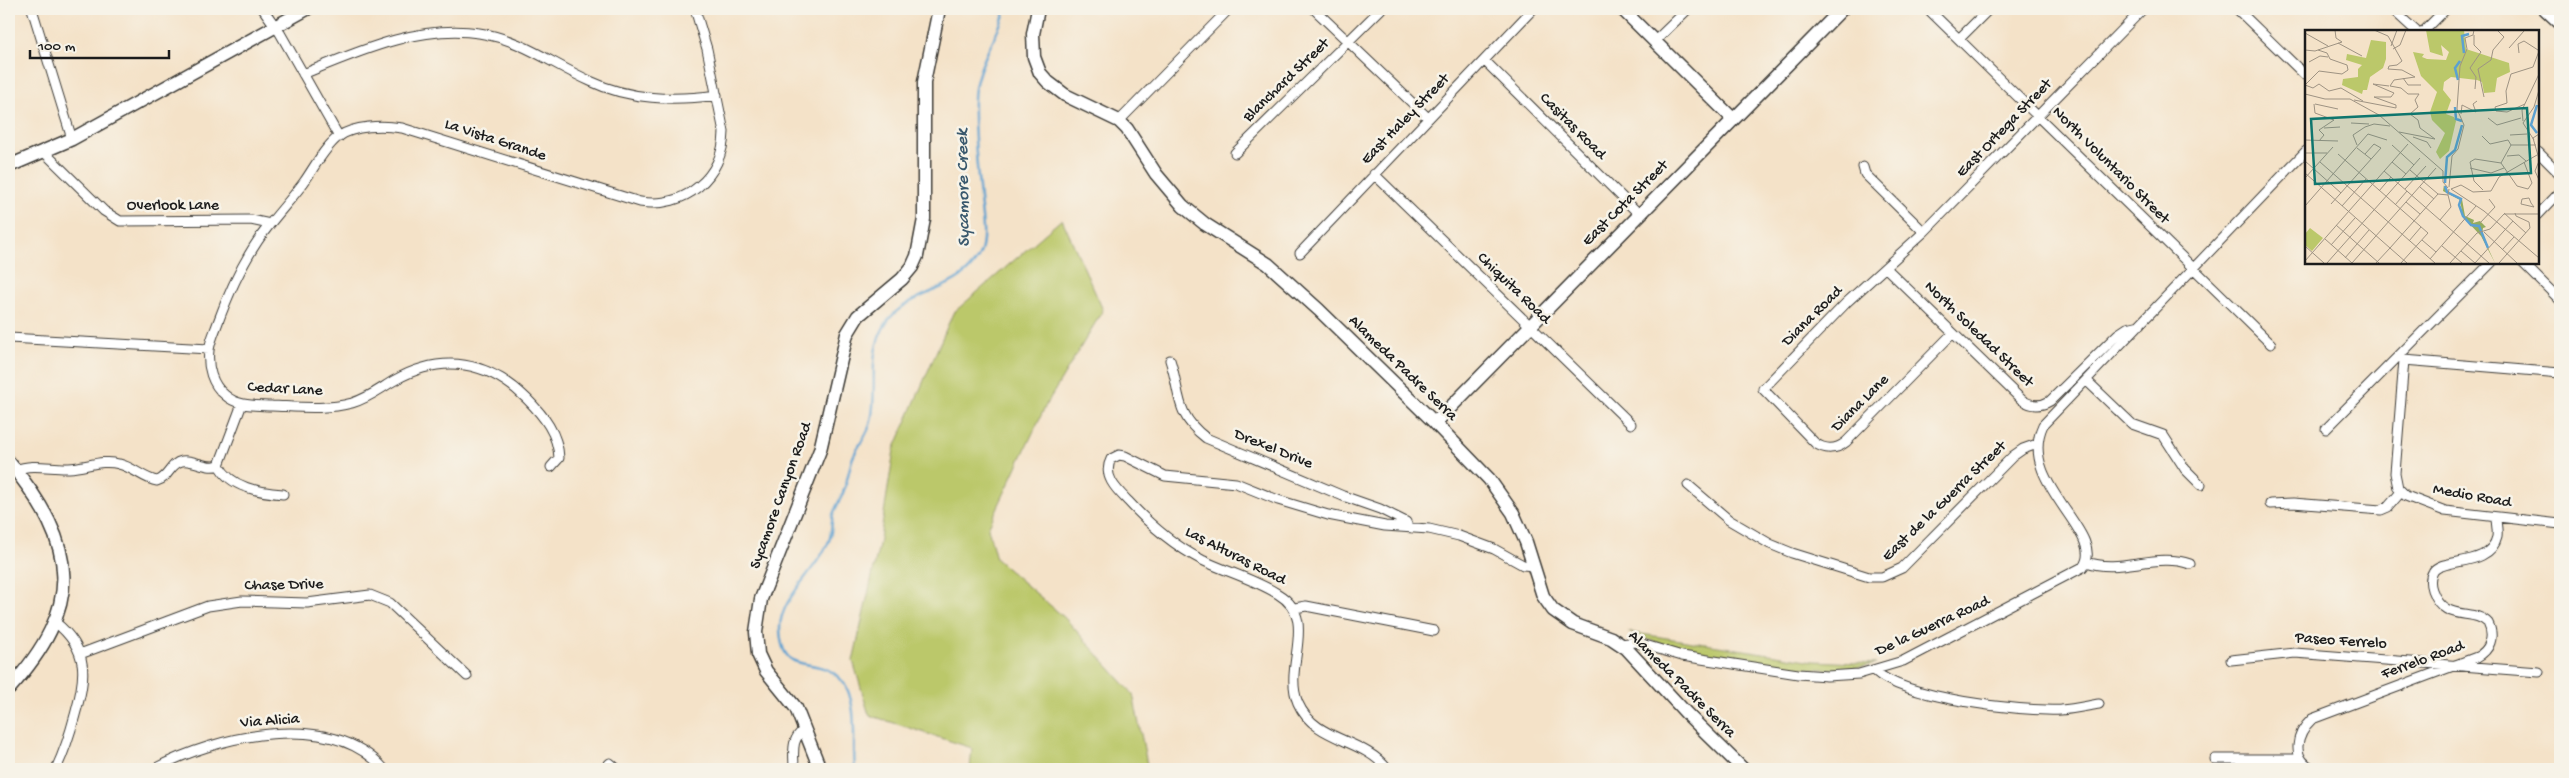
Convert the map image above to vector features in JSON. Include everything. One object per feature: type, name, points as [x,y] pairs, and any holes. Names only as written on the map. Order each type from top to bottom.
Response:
[{"type":"street","points":[[32,9],[43,50],[72,139]]},
{"type":"street","points":[[9,338],[209,349],[234,282],[270,224],[339,136],[263,9]]},
{"type":"street","points":[[9,166],[72,139],[307,9]]},
{"type":"street","name":"La Vista Grande","points":[[339,136],[378,126],[402,128],[626,198],[649,203],[662,203],[679,199],[695,190],[716,165],[724,132],[717,95],[695,9]]},
{"type":"street","name":"Sycamore Canyon Road","points":[[820,769],[796,708],[762,663],[756,642],[757,616],[761,598],[820,450],[847,334],[865,310],[902,279],[912,267],[917,256],[924,219],[924,82],[939,9]]},
{"type":"street","name":"Alameda Padre Serra","points":[[1038,9],[1032,47],[1037,66],[1044,78],[1065,95],[1119,121],[1127,129],[1156,174],[1183,206],[1205,224],[1268,264],[1435,423],[1494,486],[1513,513],[1526,542],[1543,596],[1553,610],[1573,624],[1622,644],[1687,714],[1743,769]]},
{"type":"street","points":[[1119,121],[1229,9]]},
{"type":"street","points":[[1314,9],[1428,118]]},
{"type":"street","name":"Blanchard Street","points":[[1235,153],[1381,9]]},
{"type":"street","name":"East Haley Street","points":[[1300,253],[1533,9]]},
{"type":"street","points":[[1622,9],[1733,119]]},
{"type":"street","points":[[1656,41],[1688,9]]},
{"type":"street","name":"East Cota Street","points":[[1435,423],[1842,9]]},
{"type":"street","name":"North Voluntario Street","points":[[1928,9],[2039,115],[2136,214],[2271,344]]},
{"type":"street","points":[[1959,39],[1989,9]]},
{"type":"street","name":"East Ortega Street","points":[[1886,268],[1924,232],[2143,9]]},
{"type":"street","points":[[2237,9],[2305,75]]},
{"type":"street","points":[[2392,9],[2415,30]]},
{"type":"street","points":[[2425,30],[2446,9]]},
{"type":"street","points":[[2545,9],[2560,23]]},
{"type":"street","points":[[303,74],[411,36],[441,31],[466,31],[513,41],[533,49],[591,82],[622,92],[662,99],[717,95]]},
{"type":"street","name":"Casitas Road","points":[[1485,61],[1639,214]]},
{"type":"street","name":"Overlook Lane","points":[[44,152],[104,211],[120,221],[252,220],[270,224]]},
{"type":"street","points":[[2190,564],[2165,560],[2114,565],[2087,562],[2088,550],[2086,544],[2045,479],[2038,457],[2037,444],[2046,422],[2305,152]]},
{"type":"street","points":[[2539,153],[2560,174]]},
{"type":"street","points":[[1863,167],[1865,174],[1924,232]]},
{"type":"street","name":"Chiquita Road","points":[[1374,174],[1631,424]]},
{"type":"street","points":[[2539,214],[2560,192]]},
{"type":"street","points":[[2326,429],[2402,357],[2490,264]]},
{"type":"street","points":[[2524,264],[2560,300]]},
{"type":"street","name":"North Soledad Street","points":[[1886,268],[2022,400],[2033,405],[2042,405],[2054,397],[2118,334],[2127,328],[2140,325]]},
{"type":"street","name":"Diana Road","points":[[1764,389],[1847,302],[1886,268]]},
{"type":"street","name":"Diana Lane","points":[[1764,389],[1815,442],[1825,448],[1836,448],[1846,442],[1953,333]]},
{"type":"street","name":"Cedar Lane","points":[[209,349],[211,374],[214,384],[228,398],[242,404],[319,408],[336,407],[367,398],[394,380],[422,368],[445,364],[468,366],[496,375],[511,383],[540,412],[548,425],[558,449],[559,458],[551,467]]},
{"type":"street","points":[[2402,357],[2560,373]]},
{"type":"street","points":[[2270,504],[2294,503],[2381,510],[2388,507],[2401,492],[2396,483],[2395,473],[2402,357]]},
{"type":"street","name":"Drexel Drive","points":[[1170,360],[1176,397],[1181,408],[1192,425],[1206,438],[1343,496],[1380,509],[1406,522],[1408,527]]},
{"type":"street","points":[[2086,380],[2132,424],[2163,435],[2185,469],[2201,485]]},
{"type":"street","points":[[242,404],[219,465],[225,476],[233,482],[262,492],[283,494]]},
{"type":"street","name":"East de la Guerra Street","points":[[1688,485],[1729,520],[1763,540],[1792,553],[1863,575],[1882,577],[1902,568],[2013,456],[2023,449],[2037,444]]},
{"type":"street","name":"Las Alturas Road","points":[[1387,769],[1377,759],[1321,730],[1309,720],[1301,709],[1294,685],[1299,628],[1294,608],[1279,594],[1200,559],[1162,535],[1114,486],[1108,468],[1111,459],[1119,455],[1126,456],[1171,477],[1236,482],[1278,500],[1328,515],[1429,529],[1468,538],[1494,549],[1523,565],[1534,566]]},
{"type":"street","points":[[12,466],[70,468],[111,462],[132,468],[158,481],[162,480],[174,466],[182,461],[210,467],[219,465]]},
{"type":"street","points":[[9,689],[39,650],[55,622],[64,585],[62,556],[55,536],[44,513],[12,466]]},
{"type":"street","name":"Medio Road","points":[[2401,492],[2428,505],[2445,510],[2496,518],[2560,524]]},
{"type":"street","name":"Ferrelo Road","points":[[2300,759],[2297,751],[2299,735],[2312,719],[2477,657],[2488,649],[2491,639],[2490,628],[2481,617],[2459,615],[2444,607],[2432,589],[2432,573],[2439,566],[2469,561],[2490,548],[2497,534],[2496,518]]},
{"type":"street","name":"De la Guerra Road","points":[[1622,644],[1635,642],[1682,656],[1816,676],[1849,675],[1875,671],[1903,661],[1987,618],[2074,573],[2087,562]]},
{"type":"street","name":"Chase Drive","points":[[80,654],[186,614],[221,603],[242,601],[308,603],[370,595],[390,603],[467,676]]},
{"type":"street","points":[[1294,608],[1306,606],[1434,631]]},
{"type":"street","points":[[55,622],[63,628],[80,654],[84,675],[84,686],[70,734],[56,769]]},
{"type":"street","name":"Paseo Ferrelo","points":[[2231,660],[2296,653],[2539,672]]},
{"type":"street","points":[[1875,671],[1889,680],[1941,697],[1973,703],[2061,710],[2099,704]]},
{"type":"street","points":[[794,769],[793,742],[795,737],[805,729]]},
{"type":"street","name":"Via Alicia","points":[[154,769],[211,745],[238,738],[290,733],[315,735],[348,743],[371,757],[384,769]]},
{"type":"street","points":[[2215,760],[2300,759],[2314,769]]},
{"type":"street","points":[[604,769],[610,763],[617,769]]},
{"type":"green space","points":[[1062,219],[1103,310],[1046,405],[988,528],[996,559],[1065,618],[1133,694],[1148,769],[970,769],[972,748],[869,715],[853,661],[879,545],[894,450],[953,313]]},
{"type":"green space","points":[[1628,632],[1814,661],[1876,664],[1843,669],[1780,665],[1687,650]]},
{"type":"waterway","name":"Sycamore Creek","points":[[855,769],[853,712],[848,691],[843,682],[833,673],[823,668],[794,661],[787,656],[782,645],[781,618],[792,595],[824,552],[831,535],[833,515],[844,490],[852,460],[865,437],[871,421],[874,358],[880,334],[887,322],[897,311],[963,275],[974,264],[981,251],[983,231],[975,137],[975,88],[982,65],[1006,9]]}]
